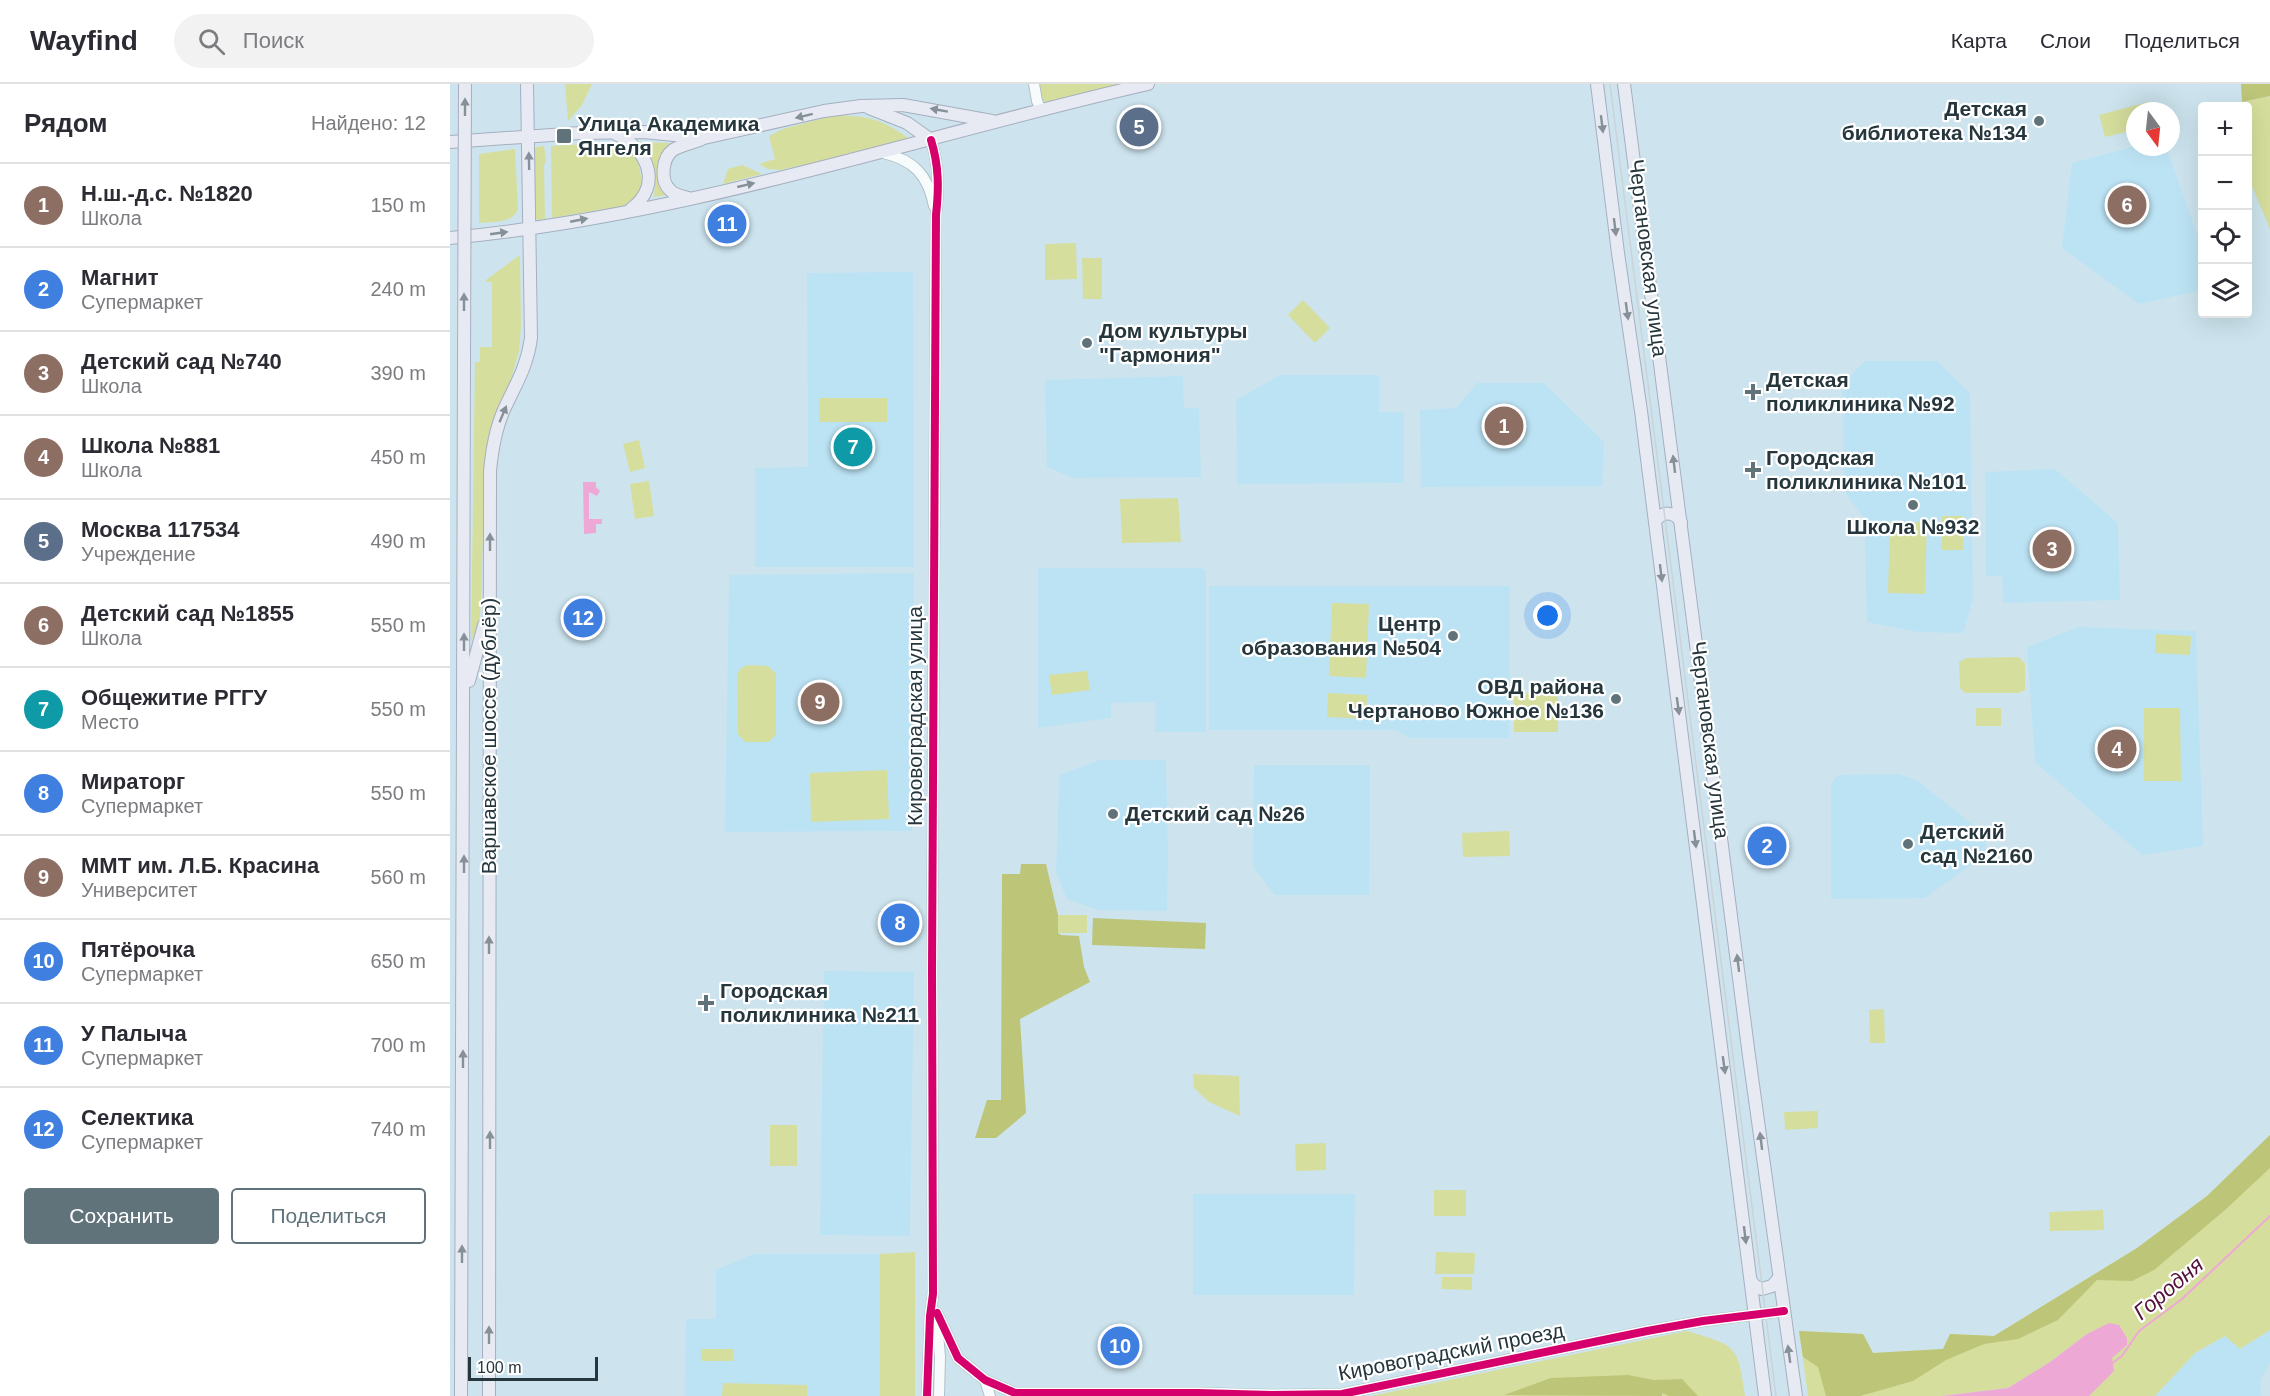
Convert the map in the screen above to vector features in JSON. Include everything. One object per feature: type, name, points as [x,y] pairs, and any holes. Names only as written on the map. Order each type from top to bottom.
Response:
[{"type":"main road","points":[[461,1396],[465,700],[465,84]]},
{"type":"main road","name":"Варшавское шоссе (дублёр)","points":[[489,1396],[489,600],[492,451],[497,429],[522,376],[529,350],[531,325],[527,84]]},
{"type":"main road","points":[[450,238],[628,212],[883,153],[1041,110],[1148,84]]},
{"type":"main road","name":"Чертановская улица","points":[[1598,84],[1765,1396]]},
{"type":"main road","name":"Чертановская улица","points":[[1624,84],[1796,1396]]},
{"type":"main road","points":[[689,198],[673,193],[667,187],[665,160],[674,149],[704,138],[824,111],[861,106],[903,105],[996,122]]},
{"type":"main road","points":[[861,106],[907,123],[931,140]]},
{"type":"main road","points":[[614,133],[628,140],[639,150],[645,161],[648,178],[647,192],[644,198],[628,212]]},
{"type":"main road","points":[[450,142],[614,133],[659,133],[704,138]]},
{"type":"main road","points":[[1655,521],[1659,516],[1670,513],[1677,516],[1681,522]]},
{"type":"main road","points":[[465,700],[489,600]]},
{"type":"main road","points":[[1751,1281],[1762,1289],[1772,1286],[1779,1278]]},
{"type":"street","points":[[1034,84],[1041,110]]},
{"type":"street","name":"Кировоградская улица","points":[[927,1396],[933,1294],[932,970],[936,215],[939,171],[931,140]]},
{"type":"street","name":"Кировоградская улица","points":[[883,153],[898,157],[916,168],[929,188],[936,215]]},
{"type":"street","name":"Кировоградская улица","points":[[933,1294],[938,1313],[939,1396]]},
{"type":"street","name":"Кировоградский проезд","points":[[1012,1395],[1342,1394],[1647,1331],[1784,1311]]},
{"type":"street","points":[[938,1313],[958,1358],[985,1380],[1012,1395]]},
{"type":"street","points":[[928,1364],[940,1357],[958,1358]]},
{"type":"street","points":[[985,1380],[990,1396]]},
{"type":"shaded area","points":[[2126,148],[2126,156],[2169,156],[2198,237],[2198,291],[2139,304],[2062,248],[2072,163]]},
{"type":"shaded area","points":[[913,272],[914,567],[755,567],[755,468],[808,467],[807,273]]},
{"type":"shaded area","name":"Школа №932","points":[[1865,361],[1937,361],[1970,393],[1973,599],[1963,633],[1918,632],[1867,622],[1864,518],[1844,491],[1842,384]]},
{"type":"shaded area","points":[[1280,375],[1379,375],[1379,412],[1404,412],[1404,483],[1237,484],[1236,400]]},
{"type":"shaded area","points":[[1183,376],[1184,408],[1199,408],[1201,477],[1073,478],[1047,467],[1045,380]]},
{"type":"shaded area","points":[[1477,383],[1544,383],[1604,442],[1602,486],[1421,487],[1420,410],[1456,408]]},
{"type":"shaded area","points":[[2055,469],[2118,523],[2120,600],[2003,603],[2002,576],[1986,576],[1985,472]]},
{"type":"shaded area","points":[[583,482],[596,482],[596,487],[600,491],[597,496],[589,492],[589,519],[602,519],[602,524],[596,524],[596,533],[584,534]]},
{"type":"shaded area","points":[[1038,568],[1201,568],[1206,571],[1206,732],[1155,732],[1155,702],[1111,703],[1111,718],[1038,728]]},
{"type":"shaded area","points":[[914,573],[912,831],[725,832],[729,575]]},
{"type":"shaded area","points":[[1209,586],[1510,586],[1509,738],[1409,738],[1396,730],[1209,730]]},
{"type":"shaded area","points":[[2079,627],[2196,631],[2203,846],[2142,855],[2035,762],[2027,647]]},
{"type":"shaded area","name":"Детский сад №26","points":[[1100,760],[1166,760],[1167,911],[1098,910],[1067,899],[1056,873],[1059,775]]},
{"type":"shaded area","points":[[1254,765],[1370,765],[1369,895],[1275,895],[1253,867]]},
{"type":"shaded area","name":"Детский сад №2160","points":[[1898,774],[1916,780],[1985,834],[1986,854],[1925,898],[1831,899],[1831,784],[1838,775]]},
{"type":"shaded area","points":[[824,971],[914,972],[910,1236],[820,1235]]},
{"type":"shaded area","points":[[1193,1194],[1355,1194],[1354,1295],[1193,1295]]},
{"type":"shaded area","points":[[753,1254],[880,1254],[880,1396],[685,1396],[686,1319],[716,1319],[716,1270]]},
{"type":"shaded area","points":[[2109,1323],[2119,1325],[2127,1338],[2127,1345],[2112,1358],[2114,1371],[2089,1396],[1942,1396],[2008,1388],[2050,1362],[2087,1334]]},
{"type":"shaded area","points":[[2270,1330],[2270,1363],[2260,1380],[2261,1396],[2155,1396],[2195,1353],[2225,1336],[2240,1349]]},
{"type":"green space","points":[[565,84],[592,84],[582,105],[568,121]]},
{"type":"green space","points":[[1037,84],[1122,84],[1047,102],[1039,100]]},
{"type":"green space","points":[[2241,84],[2270,84],[2270,96],[2242,102]]},
{"type":"green space","points":[[2270,96],[2270,229],[2252,186],[2252,102],[2242,102]]},
{"type":"green space","points":[[2126,108],[2126,132],[2105,137],[2099,115]]},
{"type":"green space","points":[[831,116],[855,116],[874,120],[912,141],[780,170],[768,169],[759,164],[775,159],[769,136],[783,129]]},
{"type":"green space","points":[[640,142],[670,143],[662,157],[659,169],[667,195],[654,197],[655,182],[652,168]]},
{"type":"green space","points":[[604,143],[621,145],[637,158],[643,185],[632,202],[623,206],[552,218],[551,146]]},
{"type":"green space","points":[[544,146],[545,219],[538,220],[535,218],[534,150],[536,147]]},
{"type":"green space","points":[[515,149],[518,209],[507,220],[479,223],[479,154]]},
{"type":"green space","points":[[742,165],[762,174],[723,184],[728,169]]},
{"type":"green space","points":[[1076,243],[1077,279],[1045,280],[1045,244]]},
{"type":"green space","points":[[520,255],[519,351],[511,379],[494,418],[485,454],[481,605],[479,623],[471,642],[475,362],[480,362],[480,347],[492,347],[492,282],[486,282],[486,280]]},
{"type":"green space","points":[[1082,258],[1102,258],[1102,299],[1083,299]]},
{"type":"green space","points":[[1303,300],[1330,328],[1315,343],[1288,315]]},
{"type":"green space","points":[[819,398],[887,398],[887,422],[819,422]]},
{"type":"green space","points":[[639,440],[645,468],[630,472],[623,444]]},
{"type":"green space","points":[[649,481],[654,516],[635,519],[630,484]]},
{"type":"green space","points":[[1178,498],[1181,542],[1122,543],[1120,499]]},
{"type":"green space","points":[[1942,516],[1963,516],[1963,550],[1942,550]]},
{"type":"green space","points":[[1890,522],[1927,522],[1925,594],[1888,593]]},
{"type":"green space","points":[[1332,603],[1369,604],[1366,678],[1329,676]]},
{"type":"green space","points":[[2156,634],[2191,636],[2190,655],[2155,653]]},
{"type":"green space","points":[[2019,657],[2025,664],[2025,690],[2019,693],[1965,693],[1960,688],[1959,662],[1967,658]]},
{"type":"green space","points":[[748,665],[768,666],[776,674],[776,734],[769,742],[745,742],[738,734],[737,675],[741,668]]},
{"type":"green space","points":[[1087,671],[1090,690],[1052,695],[1049,675]]},
{"type":"green space","points":[[1328,693],[1367,695],[1366,719],[1327,717]]},
{"type":"green space","points":[[1514,693],[1558,693],[1558,732],[1514,732]]},
{"type":"green space","points":[[1976,708],[2001,708],[2001,726],[1976,726]]},
{"type":"green space","points":[[2144,708],[2180,708],[2181,781],[2144,781]]},
{"type":"green space","points":[[887,770],[889,819],[811,822],[810,773]]},
{"type":"green space","points":[[1509,831],[1510,856],[1463,857],[1462,833]]},
{"type":"green space","points":[[1021,864],[1046,864],[1058,915],[1058,933],[1079,936],[1084,967],[1090,982],[1020,1019],[1026,1113],[996,1138],[975,1138],[987,1100],[1001,1100],[1002,874],[1020,874]]},
{"type":"green space","points":[[1058,915],[1087,915],[1087,933],[1058,933]]},
{"type":"green space","points":[[1093,918],[1206,923],[1205,949],[1092,945]]},
{"type":"green space","points":[[1884,1009],[1885,1043],[1870,1043],[1869,1010]]},
{"type":"green space","points":[[1193,1074],[1239,1076],[1240,1116],[1209,1102],[1194,1088]]},
{"type":"green space","points":[[1818,1111],[1818,1128],[1785,1130],[1784,1112]]},
{"type":"green space","points":[[770,1125],[797,1125],[797,1166],[770,1166]]},
{"type":"green space","points":[[2270,1135],[2270,1330],[2240,1349],[2225,1336],[2195,1353],[2155,1396],[2089,1396],[2112,1363],[2112,1358],[2127,1345],[2123,1331],[2087,1334],[2050,1362],[2008,1388],[1942,1396],[1808,1396],[1799,1331],[1863,1334],[1873,1353],[1943,1349],[1950,1334],[1994,1336],[2137,1248],[2207,1196]]},
{"type":"green space","points":[[2270,1135],[2270,1168],[2225,1210],[2154,1270],[2132,1281],[2097,1280],[2058,1320],[2018,1339],[1984,1344],[1946,1360],[1913,1381],[1860,1396],[1826,1396],[1818,1367],[1803,1357],[1799,1331],[1863,1334],[1873,1353],[1943,1349],[1950,1334],[1994,1336],[2137,1248],[2207,1196]]},
{"type":"green space","points":[[1326,1143],[1326,1170],[1296,1171],[1295,1144]]},
{"type":"green space","points":[[1434,1190],[1466,1190],[1466,1216],[1434,1216]]},
{"type":"green space","points":[[2103,1210],[2104,1230],[2050,1231],[2049,1212]]},
{"type":"green space","points":[[915,1252],[915,1396],[880,1396],[880,1254]]},
{"type":"green space","points":[[1436,1252],[1475,1253],[1474,1274],[1435,1274]]},
{"type":"green space","points":[[1442,1277],[1472,1277],[1472,1290],[1441,1289]]},
{"type":"green space","points":[[1687,1331],[1716,1340],[1732,1350],[1740,1366],[1745,1396],[1371,1396]]},
{"type":"green space","points":[[701,1349],[733,1349],[733,1361],[701,1361]]},
{"type":"green space","points":[[1628,1375],[1654,1380],[1682,1379],[1698,1396],[1669,1396],[1662,1393],[1662,1396],[1504,1395],[1551,1378]]},
{"type":"green space","points":[[723,1383],[807,1385],[807,1396],[722,1396]]},
{"type":"waterway","name":"Городня","points":[[2111,1364],[2122,1356],[2139,1331],[2182,1299],[2270,1216]]},
{"type":"tram line","points":[[1610,84],[1776,1396]]},
{"type":"cycle path","points":[[927,1396],[933,1294],[932,970],[938,186],[936,159],[931,140]]},
{"type":"cycle path","points":[[937,1313],[958,1358],[985,1380],[1015,1393],[1272,1395],[1342,1394],[1647,1331],[1703,1321],[1784,1311]]},
{"type":"place","name":"Детская библиотека №134","points":[[2039,121]]},
{"type":"place","name":"Москва 117534","points":[[1139,127]]},
{"type":"place","name":"Улица Академика Янгеля","points":[[564,136]]},
{"type":"place","name":"Детский сад №1855","points":[[2127,205]]},
{"type":"place","name":"У Палыча","points":[[727,224]]},
{"type":"place","name":"Дом культуры \"Гармония\"","points":[[1087,343]]},
{"type":"place","name":"Детская поликлиника №92","points":[[1753,392]]},
{"type":"place","name":"Н.ш.-д.с. №1820","points":[[1504,426]]},
{"type":"place","name":"Общежитие РГГУ","points":[[853,447]]},
{"type":"place","name":"Городская поликлиника №101","points":[[1753,470]]},
{"type":"place","name":"Школа №932","points":[[1913,505]]},
{"type":"place","name":"Детский сад №740","points":[[2052,549]]},
{"type":"place","name":"Селектика","points":[[583,618]]},
{"type":"place","name":"Центр образования №504","points":[[1453,636]]},
{"type":"place","name":"ОВД района Чертаново Южное №136","points":[[1616,699]]},
{"type":"place","name":"ММТ им. Л.Б. Красина","points":[[820,702]]},
{"type":"place","name":"Школа №881","points":[[2117,749]]},
{"type":"place","name":"Детский сад №26","points":[[1113,814]]},
{"type":"place","name":"Детский сад №2160","points":[[1908,844]]},
{"type":"place","name":"Магнит","points":[[1767,846]]},
{"type":"place","name":"Мираторг","points":[[900,923]]},
{"type":"place","name":"Городская поликлиника №211","points":[[706,1003]]},
{"type":"place","name":"Пятёрочка","points":[[1120,1346]]}]
